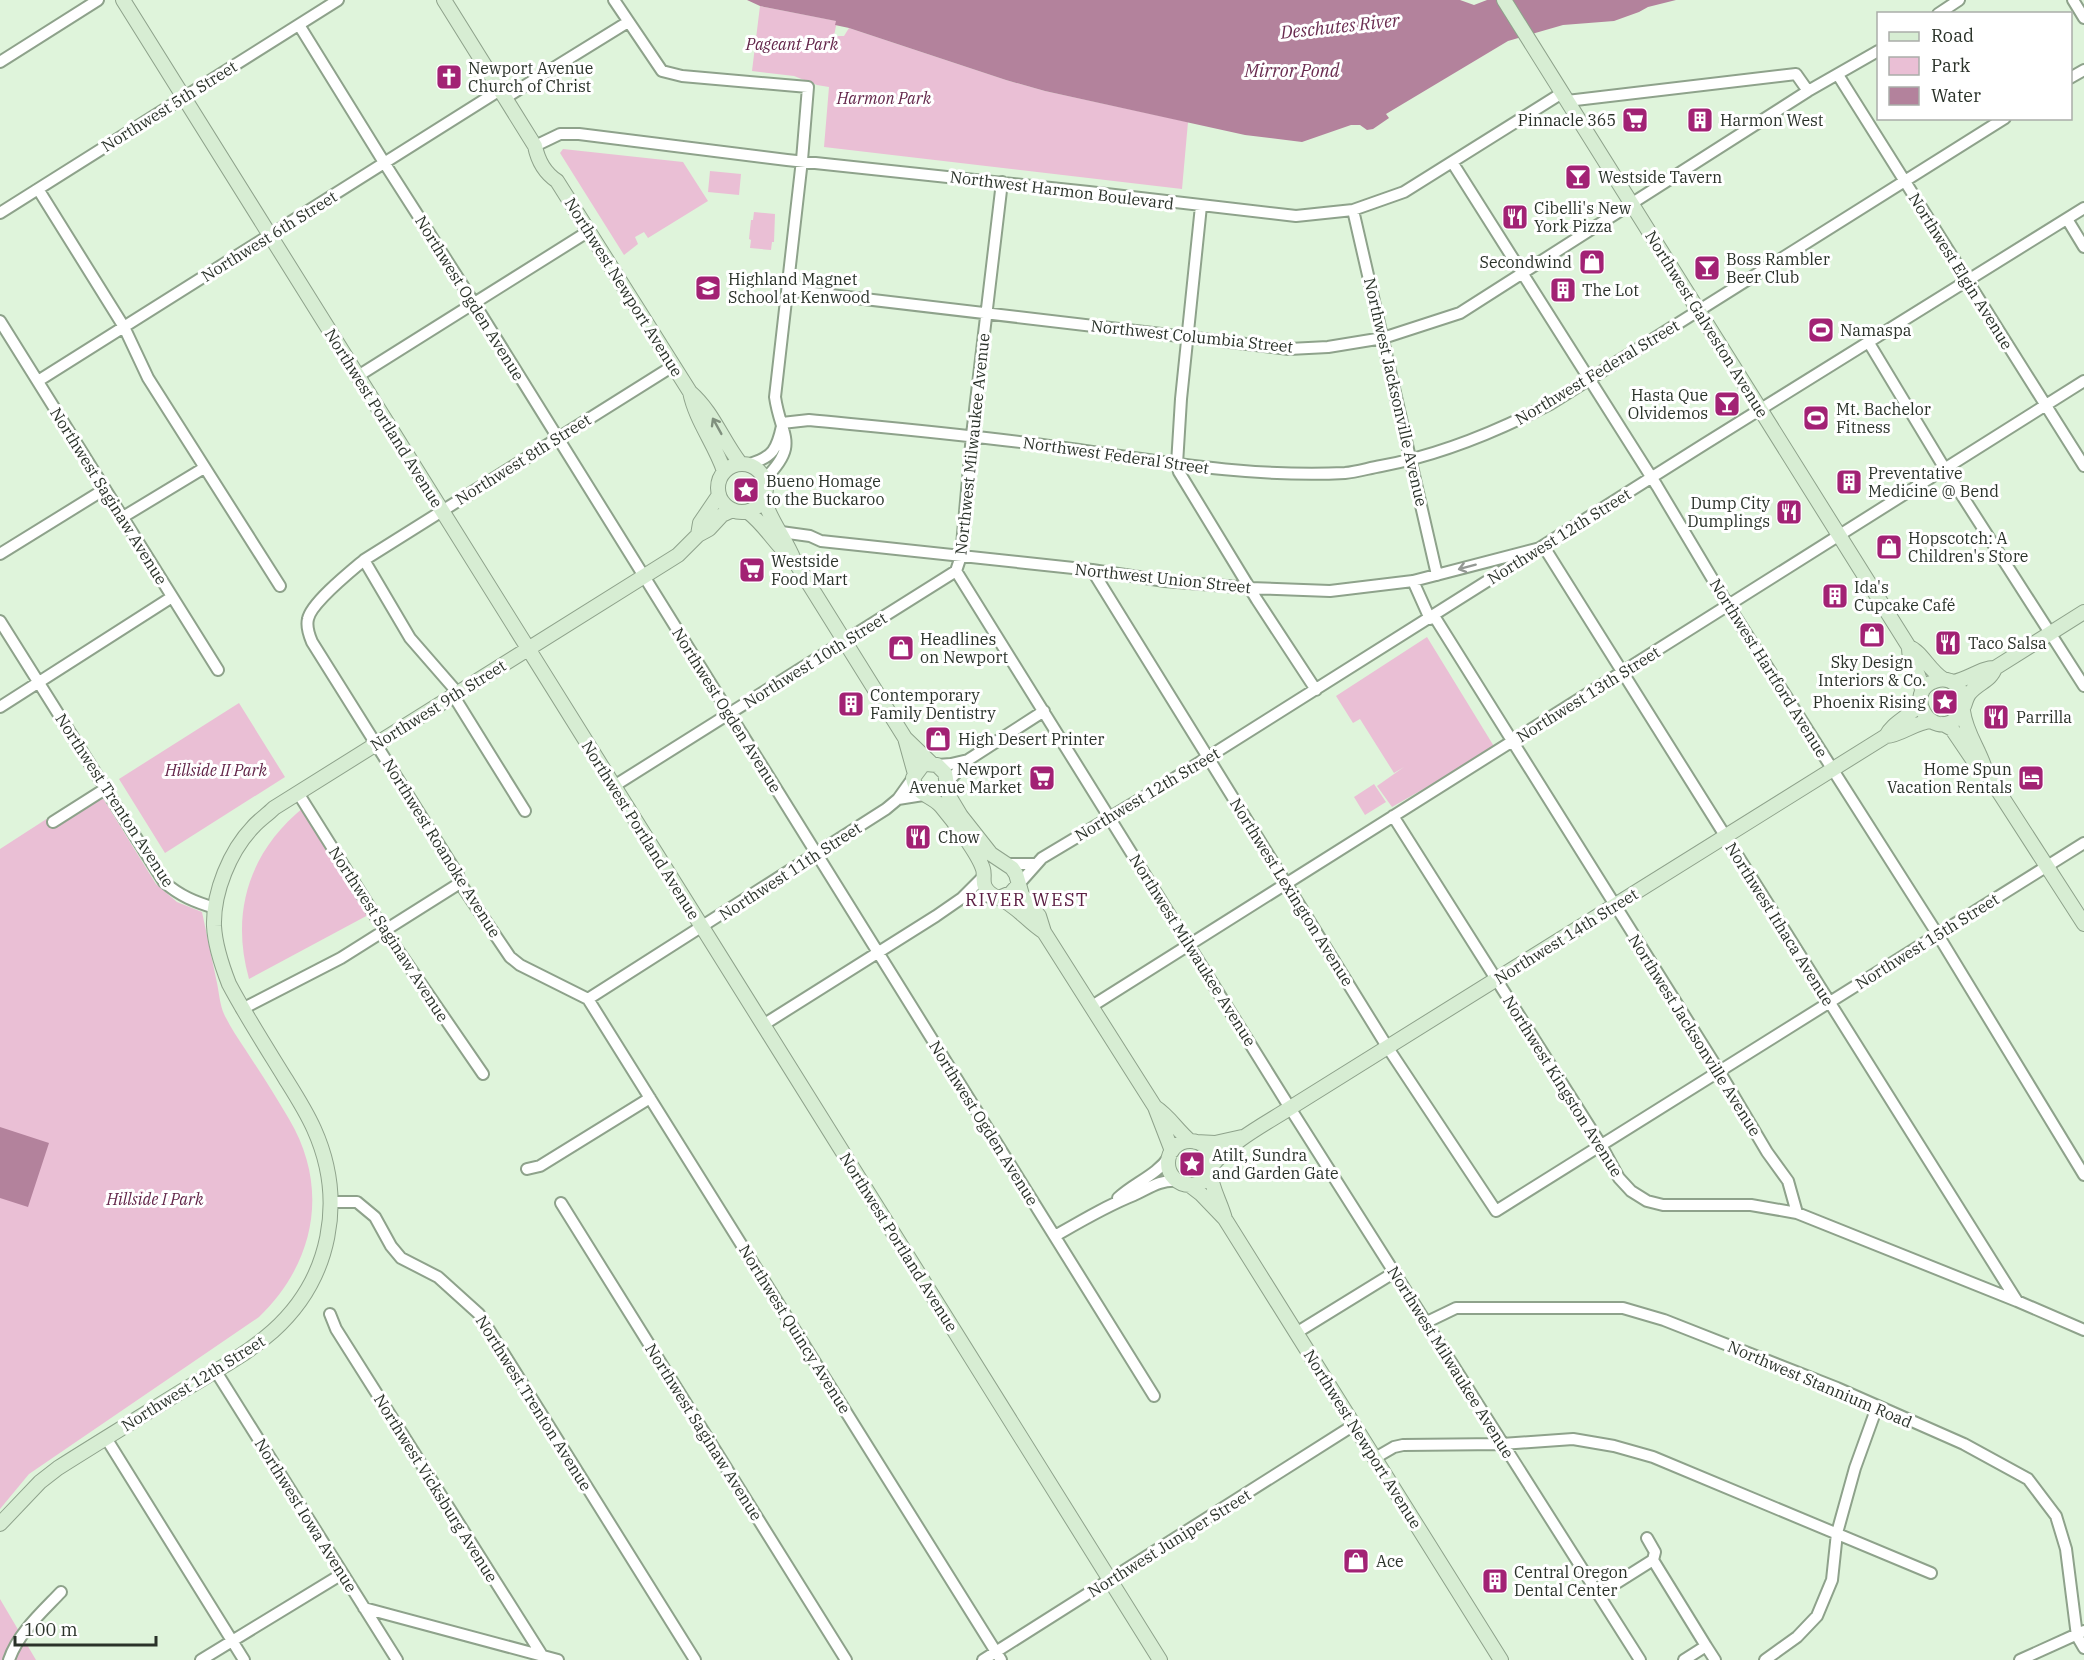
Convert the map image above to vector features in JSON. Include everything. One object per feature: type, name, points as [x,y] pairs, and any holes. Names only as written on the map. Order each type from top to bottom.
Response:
[{"type":"street","points":[[0,62],[98,0]]},
{"type":"street","name":"Northwest Portland Avenue","points":[[123,0],[1160,1660]]},
{"type":"street","name":"Northwest 5th Street","points":[[0,212],[338,0]]},
{"type":"street","name":"Northwest Newport Avenue","points":[[444,0],[535,146],[545,152],[556,171],[557,181],[673,366],[690,392],[702,402],[729,449],[745,464]]},
{"type":"street","points":[[614,0],[662,71],[682,76],[808,87],[775,397],[787,440],[785,452],[777,467],[765,479]]},
{"type":"street","name":"Northwest Galveston Avenue","points":[[1504,0],[1909,647],[1908,655],[1922,681],[1921,697]]},
{"type":"street","points":[[1941,12],[1959,0]]},
{"type":"street","points":[[2073,0],[2084,18]]},
{"type":"street","name":"Northwest 6th Street","points":[[38,381],[385,164],[628,22]]},
{"type":"street","name":"Northwest Ogden Avenue","points":[[299,25],[1154,1396]]},
{"type":"street","name":"Northwest Columbia Street","points":[[788,290],[1289,349],[1328,347],[1383,338],[1460,313],[1808,91],[1877,52]]},
{"type":"street","name":"Northwest Harmon Boulevard","points":[[535,146],[560,134],[579,134],[1296,216],[1353,210],[1404,192],[1565,97],[1796,74],[1808,91]]},
{"type":"street","name":"Northwest Elgin Avenue","points":[[1838,75],[2084,466]]},
{"type":"street","name":"Northwest Federal Street","points":[[782,423],[809,420],[972,435],[1177,464],[1255,472],[1347,473],[1411,460],[1460,446],[1550,404],[2002,120]]},
{"type":"street","name":"Northwest Hartford Avenue","points":[[1452,162],[1651,478],[1728,605],[1938,935],[2084,1175]]},
{"type":"street","name":"Northwest Milwaukee Avenue","points":[[1002,182],[972,435],[961,556],[956,572],[1111,817],[1290,1108],[1640,1660]]},
{"type":"street","points":[[39,189],[124,327],[148,378],[280,586]]},
{"type":"street","points":[[1201,206],[1180,399],[1177,464],[1179,472],[1199,507],[1316,690]]},
{"type":"street","name":"Northwest 12th Street","points":[[1018,885],[1035,864],[2084,208]]},
{"type":"street","name":"Northwest Jacksonville Avenue","points":[[1353,210],[1437,574]]},
{"type":"street","points":[[2067,219],[2084,247]]},
{"type":"street","points":[[358,376],[589,231]]},
{"type":"street","name":"Northwest Saginaw Avenue","points":[[0,321],[218,670]]},
{"type":"street","points":[[1869,343],[1945,469],[2084,686]]},
{"type":"street","name":"Northwest 8th Street","points":[[308,633],[308,617],[314,609],[339,581],[364,560],[673,366]]},
{"type":"street","name":"Northwest 13th Street","points":[[1092,1006],[2084,381]]},
{"type":"street","name":"Northwest Newport Avenue","points":[[690,392],[693,408],[719,454],[724,471]]},
{"type":"street","points":[[782,423],[778,442],[773,451],[761,461],[728,467],[718,487],[719,495],[726,506],[733,510],[748,512],[779,547],[794,560]]},
{"type":"street","points":[[745,464],[759,470],[767,487],[764,499],[759,506],[748,512]]},
{"type":"street","points":[[123,517],[204,468]]},
{"type":"street","points":[[0,554],[105,489]]},
{"type":"street","name":"Northwest 9th Street","points":[[698,535],[700,524],[719,495]]},
{"type":"street","points":[[764,499],[771,518],[781,532],[794,560],[905,738],[945,773],[949,796],[971,831],[991,854],[1016,874],[1018,885],[1039,916],[1044,932],[1155,1107],[1170,1154],[1170,1170],[1183,1182]]},
{"type":"street","name":"Northwest 9th Street","points":[[215,908],[220,886],[245,837],[274,808],[678,555],[722,515],[733,510]]},
{"type":"street","name":"Northwest Union Street","points":[[781,532],[810,536],[821,541],[1092,570],[1165,581],[1250,588],[1330,591],[1413,581],[1544,547]]},
{"type":"street","name":"Northwest Ithaca Avenue","points":[[1544,547],[2017,1301]]},
{"type":"street","points":[[364,560],[410,638],[455,693],[525,811]]},
{"type":"street","name":"Northwest Lexington Avenue","points":[[1092,570],[1388,1048],[1496,1211]]},
{"type":"street","name":"Northwest 10th Street","points":[[614,786],[956,572]]},
{"type":"street","name":"Northwest Jacksonville Avenue","points":[[1413,581],[1432,617],[1719,1071],[1767,1152],[1788,1181],[1797,1213]]},
{"type":"street","points":[[0,707],[172,597]]},
{"type":"street","points":[[1986,772],[1975,763],[1952,729],[1923,714],[1921,697],[1930,683],[1972,676],[1988,668],[1995,668],[2084,612]]},
{"type":"street","name":"Northwest Trenton Avenue","points":[[0,621],[164,882],[175,892],[191,901],[215,908]]},
{"type":"street","name":"Northwest Roanoke Avenue","points":[[308,633],[458,875],[460,883],[510,957],[520,965],[588,999]]},
{"type":"street","name":"Northwest Galveston Avenue","points":[[1909,647],[1917,649],[1934,674],[1948,681]]},
{"type":"street","points":[[1937,723],[1954,720],[1963,708],[1970,692],[1993,675],[1995,668]]},
{"type":"street","points":[[1948,681],[1962,691],[1967,730],[1982,758],[1986,772],[2084,924]]},
{"type":"street","name":"Northwest 14th Street","points":[[1886,736],[1890,728],[1914,711],[1921,697]]},
{"type":"street","points":[[947,785],[968,760],[1044,711]]},
{"type":"street","name":"Northwest 14th Street","points":[[1211,1169],[1221,1155],[1290,1108],[1886,736],[1895,735],[1917,723],[1937,723]]},
{"type":"street","points":[[905,738],[917,789],[943,809],[962,836],[980,863],[985,887],[996,897],[1018,909],[1032,925],[1044,932]]},
{"type":"street","points":[[914,776],[922,766],[968,760]]},
{"type":"street","name":"Northwest 11th Street","points":[[588,999],[886,809],[898,799],[914,776]]},
{"type":"street","points":[[52,822],[105,789]]},
{"type":"street","name":"Northwest Saginaw Avenue","points":[[298,793],[384,930],[483,1074]]},
{"type":"street","name":"Northwest 11th Street","points":[[898,799],[927,796]]},
{"type":"street","name":"Northwest Kingston Avenue","points":[[1393,816],[1601,1145],[1619,1178],[1631,1191],[1647,1201],[1663,1205],[1751,1205],[1797,1213],[2084,1330]]},
{"type":"street","name":"Northwest 15th Street","points":[[1496,1211],[2084,843]]},
{"type":"street","points":[[1003,862],[1035,864]]},
{"type":"street","points":[[763,1025],[878,954],[962,898],[983,875]]},
{"type":"street","points":[[242,1009],[340,958],[460,883]]},
{"type":"street","points":[[962,898],[996,897],[1011,893],[1018,885]]},
{"type":"street","points":[[215,908],[214,926],[221,963],[229,984],[315,1129],[329,1176],[332,1202]]},
{"type":"street","name":"Northwest Quincy Avenue","points":[[588,999],[999,1656]]},
{"type":"street","points":[[526,1169],[540,1166],[650,1098]]},
{"type":"street","points":[[1055,1236],[1114,1202],[1156,1183],[1171,1180],[1200,1182],[1211,1169],[1211,1155],[1207,1149],[1176,1128],[1166,1114],[1155,1107]]},
{"type":"street","name":"Northwest 14th Street","points":[[1193,1141],[1215,1143],[1247,1136]]},
{"type":"street","points":[[1114,1202],[1131,1186],[1164,1165],[1170,1154],[1183,1142],[1193,1141]]},
{"type":"street","name":"Northwest Newport Avenue","points":[[1211,1169],[1212,1185],[1221,1203],[1225,1219]]},
{"type":"street","name":"Northwest Newport Avenue","points":[[1183,1182],[1201,1194],[1225,1219],[1502,1660]]},
{"type":"street","name":"Northwest 12th Street","points":[[0,1524],[40,1482],[58,1468],[272,1332],[306,1291],[325,1250],[332,1202]]},
{"type":"street","name":"Northwest Trenton Avenue","points":[[332,1202],[357,1202],[375,1217],[401,1258],[438,1277],[479,1314],[695,1660]]},
{"type":"street","name":"Northwest Saginaw Avenue","points":[[561,1203],[846,1660]]},
{"type":"street","points":[[1296,1333],[1395,1272]]},
{"type":"street","name":"Northwest Stannium Road","points":[[1426,1322],[1456,1308],[1623,1308],[1664,1320],[1837,1388],[1964,1444],[2028,1479],[2056,1516],[2066,1549],[2084,1648]]},
{"type":"street","name":"Northwest Vicksburg Avenue","points":[[330,1314],[336,1329],[544,1659]]},
{"type":"street","name":"Northwest Iowa Avenue","points":[[215,1370],[397,1660]]},
{"type":"street","points":[[1765,1660],[1797,1637],[1817,1616],[1832,1580],[1837,1533],[1855,1468],[1877,1407]]},
{"type":"street","name":"Northwest Juniper Street","points":[[983,1660],[999,1656],[1110,1580],[1354,1425]]},
{"type":"street","points":[[106,1438],[244,1660]]},
{"type":"street","points":[[1375,1458],[1394,1447],[1403,1445],[1502,1444],[1574,1439],[1614,1446],[1653,1457],[1931,1573]]},
{"type":"street","points":[[1599,1594],[1653,1560],[1656,1552],[1647,1538]]},
{"type":"street","points":[[1653,1560],[1715,1660]]},
{"type":"street","points":[[201,1660],[342,1574]]},
{"type":"street","points":[[9,1660],[13,1648],[24,1632],[61,1592]]},
{"type":"street","points":[[364,1608],[544,1659],[558,1660]]},
{"type":"street","points":[[2020,1660],[2080,1634]]},
{"type":"street","points":[[1684,1660],[1706,1646]]},
{"type":"green space","name":"Harmon Park","points":[[760,6],[837,21],[834,36],[844,36],[849,28],[1045,91],[1188,122],[1182,189],[824,147],[829,87],[794,76],[752,71]]},
{"type":"green space","points":[[563,149],[683,162],[708,201],[648,238],[644,232],[635,237],[638,244],[624,255],[560,153]]},
{"type":"green space","points":[[710,171],[741,174],[739,195],[708,192]]},
{"type":"green space","points":[[754,212],[775,214],[774,242],[772,242],[771,250],[750,248],[751,220],[753,220]]},
{"type":"green space","points":[[1427,637],[1495,748],[1392,807],[1377,786],[1404,767],[1394,773],[1360,719],[1353,723],[1336,696]]},
{"type":"green space","name":"Hillside II Park","points":[[239,703],[285,777],[165,853],[119,779]]},
{"type":"green space","points":[[1374,784],[1386,802],[1365,815],[1354,797]]},
{"type":"green space","name":"Hillside I Park","points":[[96,787],[156,884],[177,902],[202,912],[224,1014],[284,1110],[302,1145],[309,1171],[312,1198],[310,1224],[304,1249],[293,1273],[278,1296],[259,1317],[29,1474],[0,1509],[0,849]]},
{"type":"green space","name":"Hillside II Park","points":[[304,807],[370,914],[249,979],[242,930],[249,884],[270,843],[285,824]]},
{"type":"green space","points":[[0,1599],[36,1660],[0,1660]]},
{"type":"water","name":"Mirror Pond","points":[[747,0],[1460,0],[1474,5],[1487,0],[1676,0],[1648,7],[1614,21],[1563,25],[1508,41],[1386,114],[1389,118],[1373,129],[1367,130],[1360,125],[1351,125],[1302,142],[1245,135],[1045,91],[835,25],[836,21],[760,6]]},
{"type":"water","points":[[0,1127],[49,1143],[28,1207],[0,1198]]},
{"type":"place","name":"Newport Avenue Church of Christ","points":[[449,77]]},
{"type":"place","name":"Pinnacle 365","points":[[1635,120]]},
{"type":"place","name":"Harmon West","points":[[1700,120]]},
{"type":"place","name":"Westside Tavern","points":[[1578,177]]},
{"type":"place","name":"Cibelli's New York Pizza","points":[[1515,217]]},
{"type":"place","name":"Secondwind","points":[[1592,262]]},
{"type":"place","name":"Boss Rambler Beer Club","points":[[1707,268]]},
{"type":"place","name":"Highland Magnet School at Kenwood","points":[[708,288]]},
{"type":"place","name":"The Lot","points":[[1563,290]]},
{"type":"place","name":"Namaspa","points":[[1821,330]]},
{"type":"place","name":"Hasta Que Olvidemos","points":[[1727,404]]},
{"type":"place","name":"Mt. Bachelor Fitness","points":[[1816,418]]},
{"type":"place","name":"Preventative Medicine @ Bend","points":[[1849,482]]},
{"type":"place","name":"Bueno Homage to the Buckaroo","points":[[746,490]]},
{"type":"place","name":"Dump City Dumplings","points":[[1789,512]]},
{"type":"place","name":"Hopscotch: A Children's Store","points":[[1889,547]]},
{"type":"place","name":"Westside Food Mart","points":[[752,570]]},
{"type":"place","name":"Ida's Cupcake Café","points":[[1835,596]]},
{"type":"place","name":"Sky Design Interiors & Co.","points":[[1872,635]]},
{"type":"place","name":"Taco Salsa","points":[[1948,643]]},
{"type":"place","name":"Headlines on Newport","points":[[901,648]]},
{"type":"place","name":"Phoenix Rising","points":[[1945,702]]},
{"type":"place","name":"Contemporary Family Dentistry","points":[[851,704]]},
{"type":"place","name":"Parrilla","points":[[1996,717]]},
{"type":"place","name":"High Desert Printer","points":[[938,739]]},
{"type":"place","name":"Newport Avenue Market","points":[[1042,778]]},
{"type":"place","name":"Home Spun Vacation Rentals","points":[[2031,778]]},
{"type":"place","name":"Chow","points":[[918,837]]},
{"type":"place","name":"Atilt, Sundra and Garden Gate","points":[[1192,1164]]},
{"type":"place","name":"Ace","points":[[1356,1561]]},
{"type":"place","name":"Central Oregon Dental Center","points":[[1495,1581]]},
{"type":"district","name":"RIVER WEST","points":[[1027,899]]},
{"type":"water label","name":"Deschutes River","points":[[1340,26]]},
{"type":"park label","name":"Pageant Park","points":[[792,44]]}]
